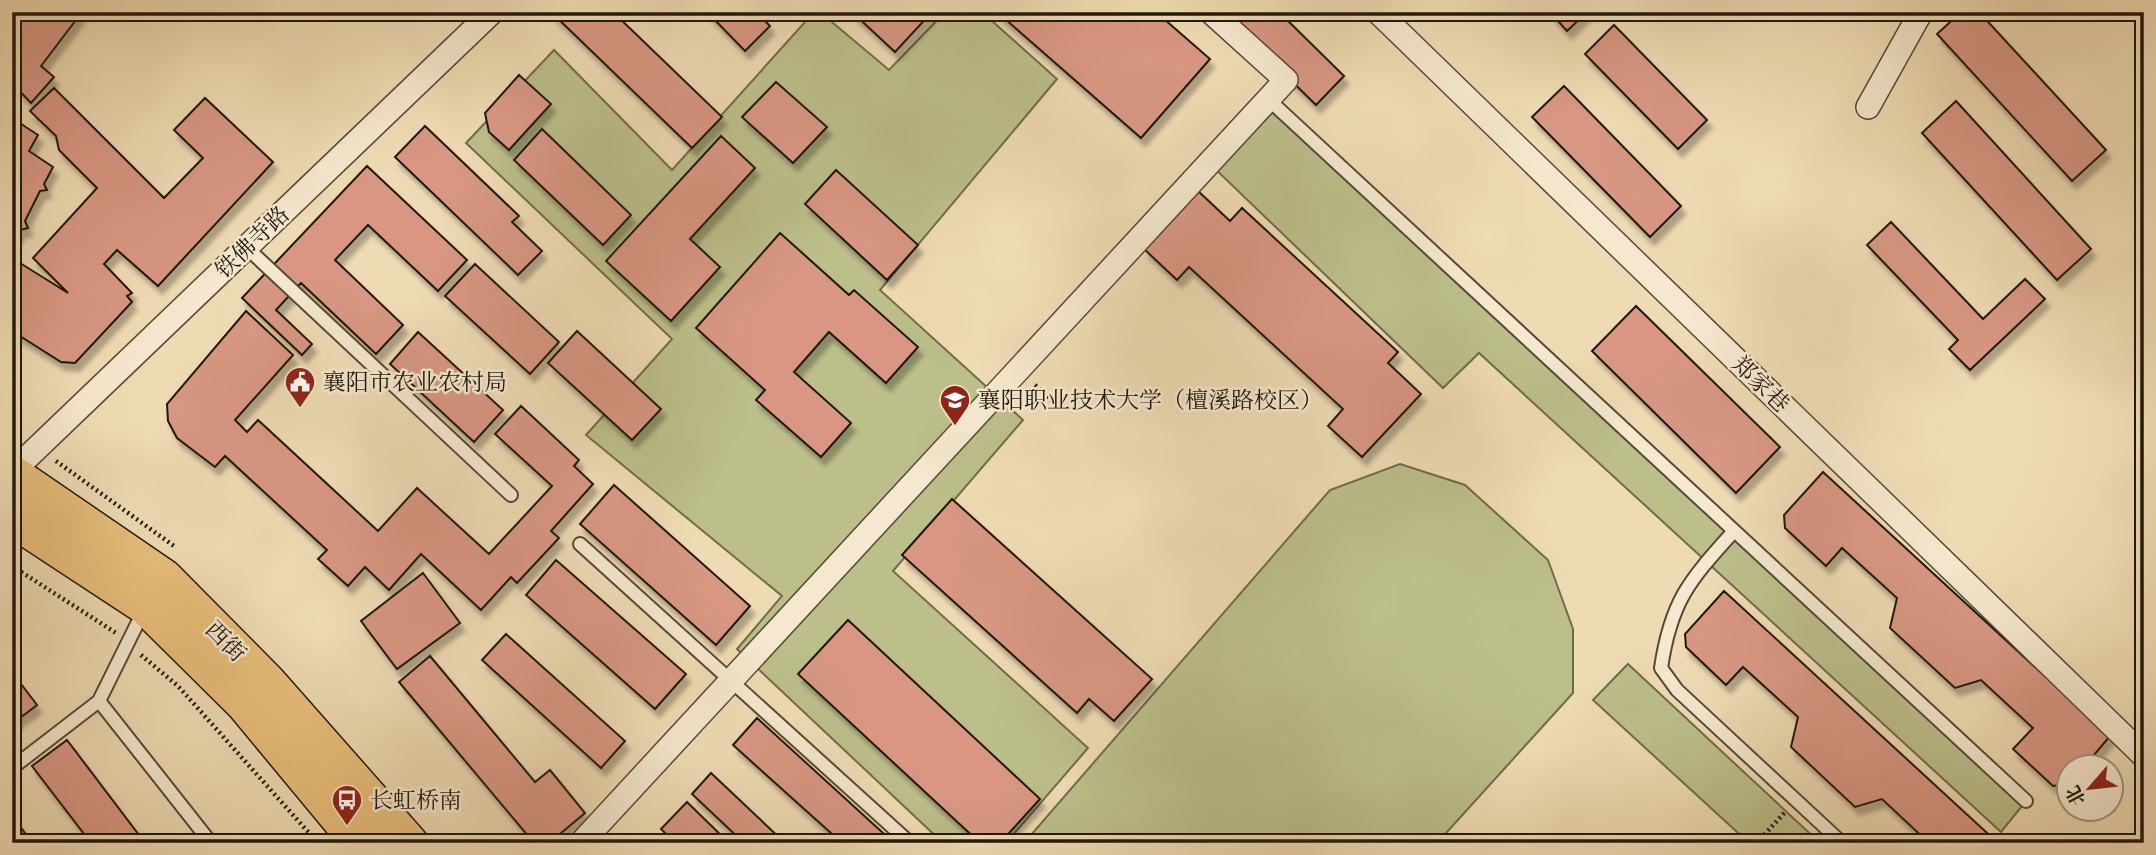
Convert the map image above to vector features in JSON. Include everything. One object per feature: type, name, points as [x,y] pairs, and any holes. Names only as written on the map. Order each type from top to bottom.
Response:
[{"type":"main road","name":"西街","points":[[12,473],[164,578],[267,682],[409,843]]},
{"type":"main road","name":"西街","points":[[12,518],[146,606],[244,703],[360,843]]},
{"type":"street","name":"铁佛寺路","points":[[12,473],[492,12]]},
{"type":"street","points":[[581,843],[1286,80],[1211,12]]},
{"type":"street","name":"郑家巷","points":[[1378,12],[2144,756]]},
{"type":"street","points":[[1868,107],[1921,12]]},
{"type":"lane","points":[[1268,99],[2026,801]]},
{"type":"lane","points":[[246,247],[510,495]]},
{"type":"lane","points":[[1734,531],[1685,588],[1666,636],[1661,668],[1677,691],[1842,843]]},
{"type":"lane","points":[[580,544],[909,843]]},
{"type":"lane","points":[[12,768],[99,701],[140,618]]},
{"type":"lane","points":[[99,701],[211,843]]},
{"type":"path","points":[[1017,369],[1057,407]]},
{"type":"path","points":[[12,566],[110,627],[178,686],[318,843]]},
{"type":"path","points":[[1757,843],[1796,800]]},
{"type":"green space","points":[[814,12],[820,12],[889,70],[945,12],[982,12],[1057,79],[880,290],[1023,420],[893,571],[1088,748],[1006,843],[943,843],[737,649],[782,596],[586,435],[672,339],[466,143],[554,50],[672,170]]},
{"type":"green space","points":[[1268,99],[2026,801],[2001,832],[1479,353],[1443,388],[1209,163]]},
{"type":"green space","points":[[1400,464],[1465,485],[1548,560],[1573,629],[1573,693],[1437,843],[1024,843],[1330,490]]},
{"type":"green space","points":[[1628,664],[1820,843],[1749,843],[1593,700]]},
{"type":"building","points":[[12,12],[82,12],[41,66],[54,77],[31,103],[12,83]]},
{"type":"building","points":[[551,12],[613,12],[722,117],[692,148]]},
{"type":"building","points":[[707,12],[756,12],[770,26],[745,51]]},
{"type":"building","points":[[852,12],[932,12],[895,52]]},
{"type":"building","points":[[997,12],[1156,12],[1210,59],[1141,138]]},
{"type":"building","points":[[1221,12],[1279,12],[1344,76],[1316,105]]},
{"type":"building","points":[[1550,12],[1587,12],[1567,31]]},
{"type":"building","points":[[1961,12],[1979,12],[2106,150],[2072,181],[1937,34]]},
{"type":"building","points":[[1614,25],[1707,120],[1678,149],[1585,54]]},
{"type":"building","points":[[519,75],[551,104],[509,150],[489,132],[485,113]]},
{"type":"building","points":[[776,82],[827,127],[793,163],[742,117]]},
{"type":"building","points":[[1564,86],[1681,206],[1650,237],[1532,117]]},
{"type":"building","points":[[54,88],[164,198],[203,158],[174,130],[205,98],[273,162],[158,286],[117,250],[104,264],[132,293],[127,296],[132,302],[75,363],[61,362],[12,331],[12,258],[68,293],[33,258],[97,188],[59,150],[56,136],[30,111]]},
{"type":"building","points":[[1956,101],[2091,249],[2057,280],[1922,133]]},
{"type":"building","points":[[12,118],[38,135],[29,151],[53,167],[44,184],[47,190],[40,191],[25,221],[28,228],[20,230],[12,245]]},
{"type":"building","points":[[425,126],[519,216],[512,222],[542,251],[518,275],[395,157]]},
{"type":"building","points":[[542,129],[631,215],[603,245],[514,160]]},
{"type":"building","points":[[721,136],[755,168],[690,239],[720,267],[671,321],[606,261]]},
{"type":"building","points":[[367,166],[467,260],[438,291],[368,225],[335,260],[403,325],[376,354],[301,283],[276,310],[312,344],[302,355],[242,298]]},
{"type":"building","points":[[836,170],[918,245],[887,280],[805,204]]},
{"type":"building","points":[[1197,190],[1230,221],[1242,208],[1398,352],[1388,363],[1421,394],[1362,457],[1328,426],[1343,409],[1189,267],[1177,280],[1144,249]]},
{"type":"building","points":[[1891,222],[1983,319],[2025,279],[2045,299],[1970,370],[1949,349],[1958,340],[1867,245]]},
{"type":"building","points":[[780,233],[849,295],[854,290],[918,347],[886,383],[829,332],[794,372],[851,423],[821,457],[756,400],[765,390],[696,328]]},
{"type":"building","points":[[475,264],[559,342],[530,374],[445,296]]},
{"type":"building","points":[[1636,306],[1780,447],[1736,493],[1592,351]]},
{"type":"building","points":[[246,311],[293,355],[235,420],[247,432],[258,420],[378,531],[417,488],[489,554],[552,486],[495,434],[521,406],[579,460],[574,466],[593,484],[551,531],[559,538],[517,583],[511,577],[481,610],[421,554],[389,590],[365,567],[348,586],[318,559],[327,550],[225,456],[215,467],[177,438],[168,421],[167,404]]},
{"type":"building","points":[[577,331],[661,409],[632,440],[548,363]]},
{"type":"building","points":[[418,332],[503,410],[474,442],[390,364]]},
{"type":"building","points":[[1823,472],[2110,736],[2095,754],[2054,754],[2053,786],[2013,749],[2033,728],[1981,680],[1955,688],[1890,628],[1897,598],[1842,548],[1826,566],[1785,528],[1784,515]]},
{"type":"building","points":[[614,485],[750,606],[716,645],[580,524]]},
{"type":"building","points":[[952,499],[1152,679],[1114,721],[1089,699],[1077,713],[902,555]]},
{"type":"building","points":[[556,560],[686,674],[655,709],[526,595]]},
{"type":"building","points":[[423,573],[460,623],[397,669],[361,621]]},
{"type":"building","points":[[1724,591],[1998,843],[1929,843],[1882,799],[1855,807],[1791,747],[1798,717],[1743,667],[1726,685],[1686,647],[1685,634]]},
{"type":"building","points":[[848,620],[1040,799],[1000,843],[980,843],[798,674]]},
{"type":"building","points":[[506,634],[625,741],[601,768],[482,660]]},
{"type":"building","points":[[430,656],[535,782],[550,770],[585,813],[549,843],[534,843],[399,682]]},
{"type":"building","points":[[18,680],[37,705],[12,724],[12,685]]},
{"type":"building","points":[[757,718],[894,843],[842,843],[733,745]]},
{"type":"building","points":[[67,740],[145,843],[91,843],[32,766]]},
{"type":"building","points":[[711,773],[785,843],[744,843],[692,794]]},
{"type":"building","points":[[687,802],[729,843],[675,843],[661,829]]},
{"type":"building","points":[[12,815],[32,843],[12,843]]},
{"type":"place","name":"襄阳市农业农村局","points":[[300,409]]},
{"type":"place","name":"襄阳职业技术大学（檀溪路校区）","points":[[955,427]]},
{"type":"place","name":"长虹桥南","points":[[347,827]]}]
